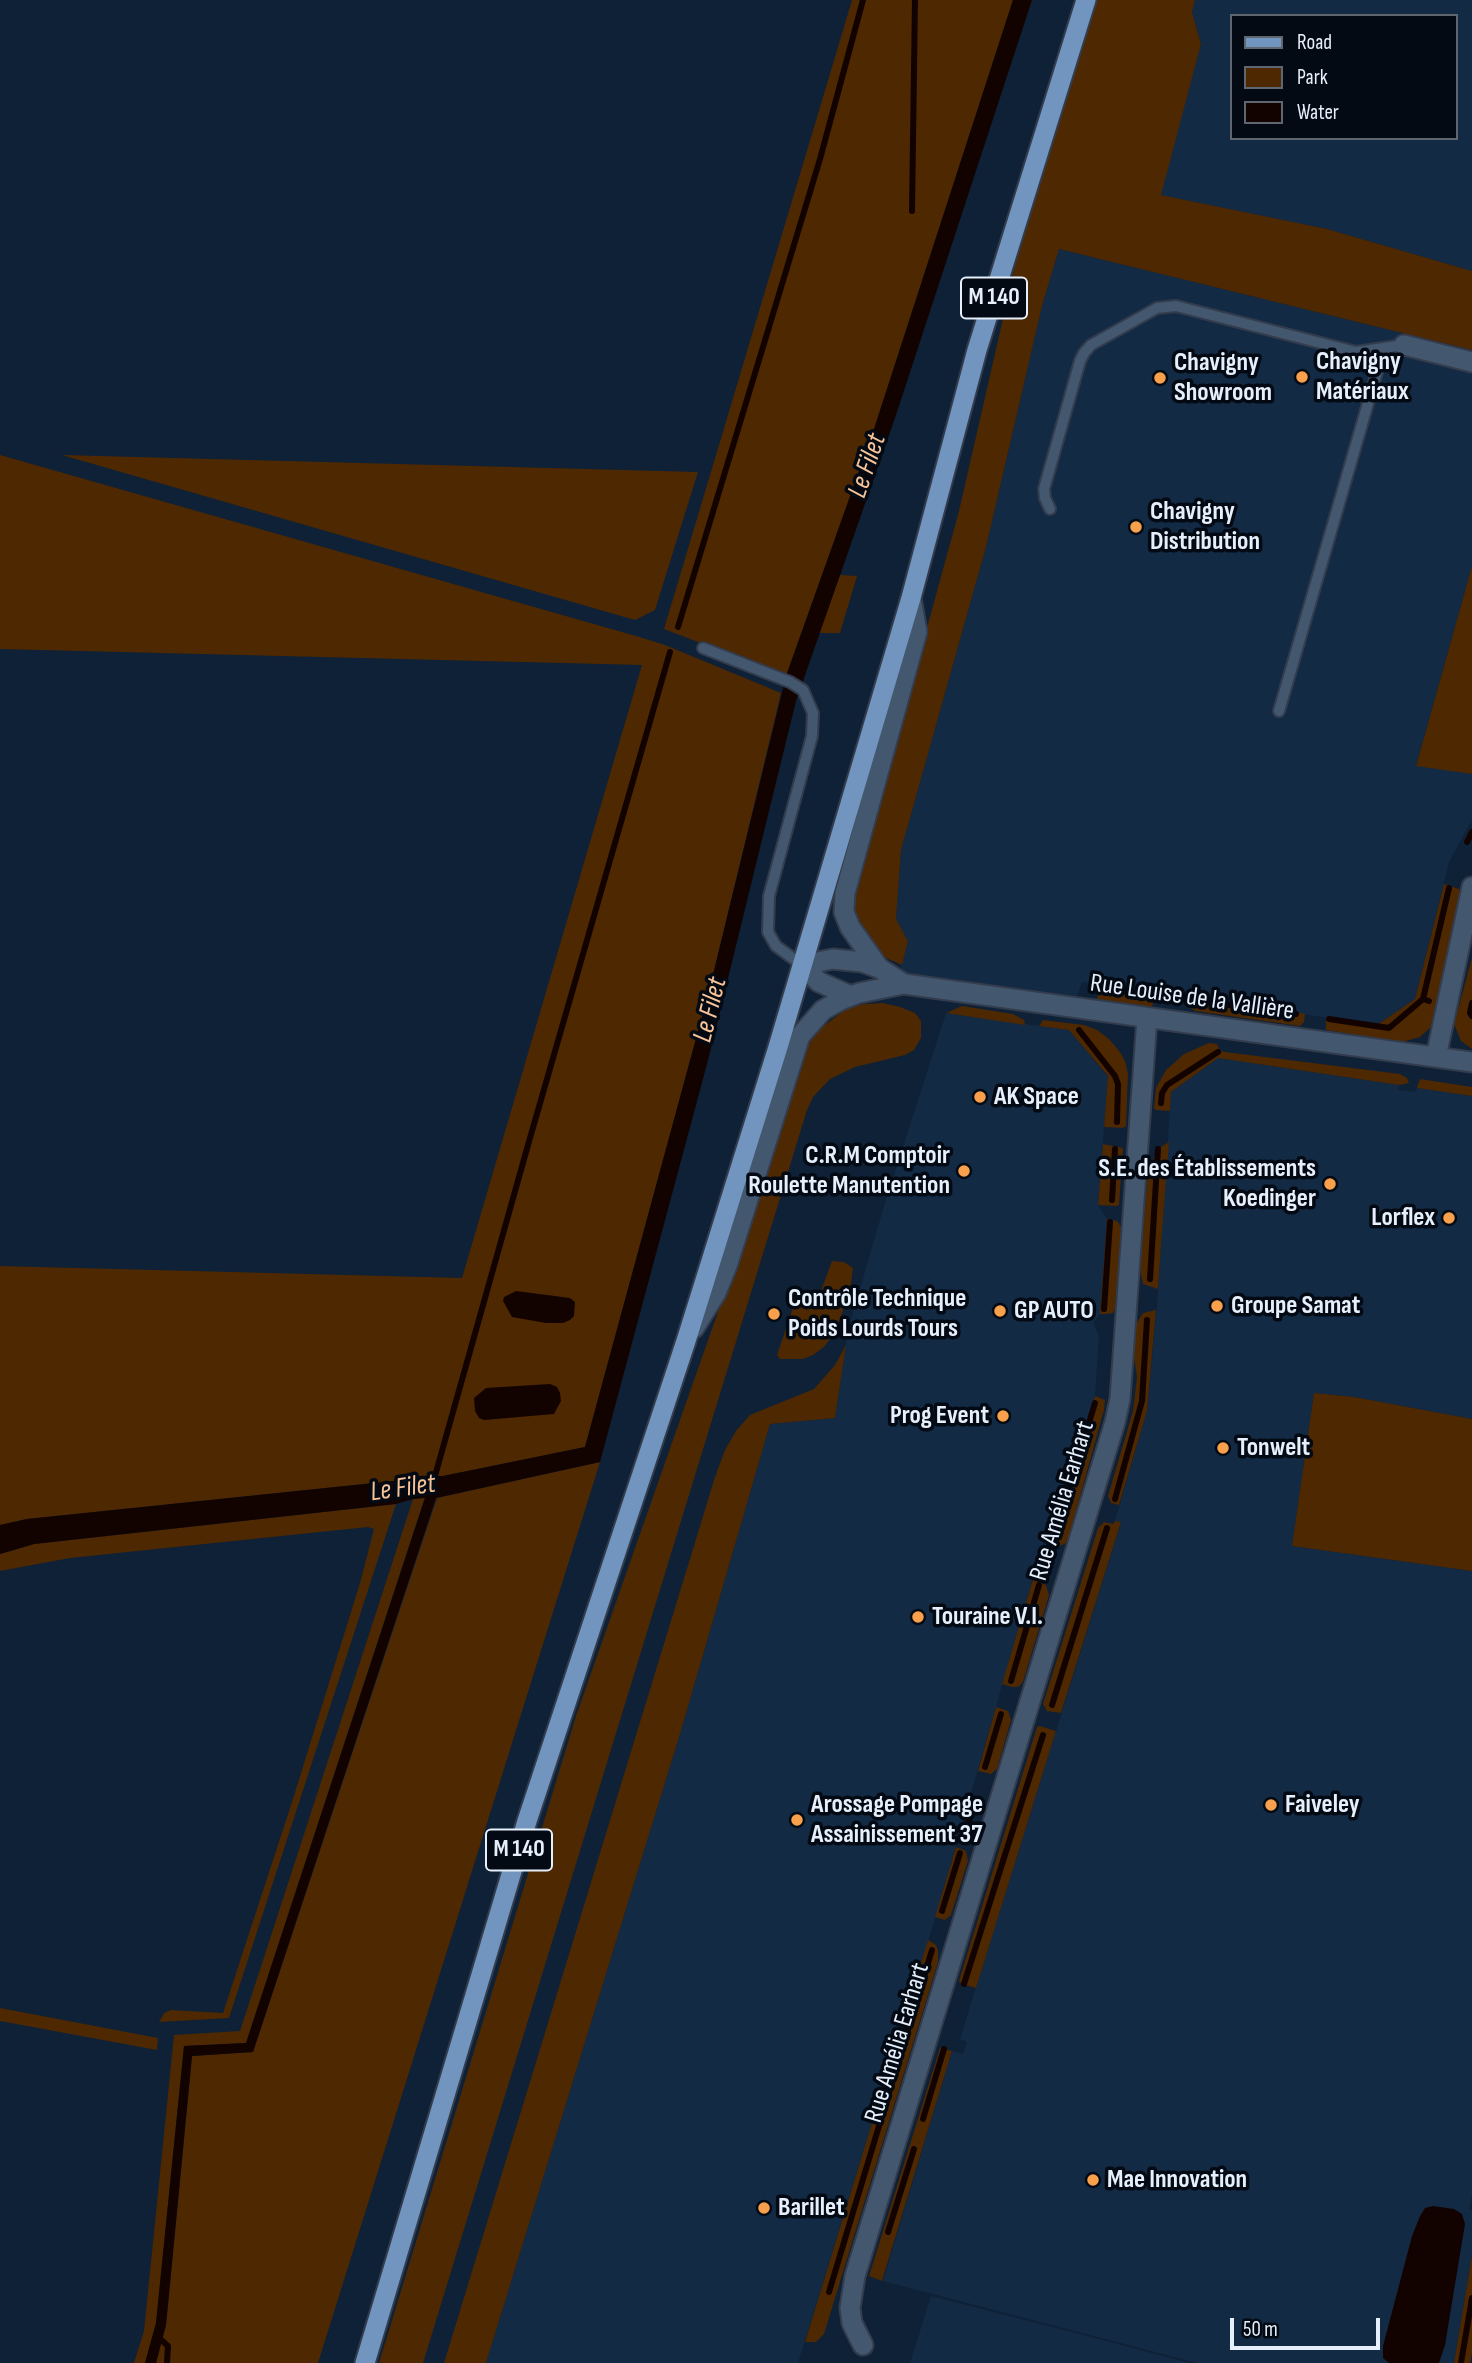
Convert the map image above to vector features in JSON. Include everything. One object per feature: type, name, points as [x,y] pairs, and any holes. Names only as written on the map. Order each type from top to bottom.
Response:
[{"type":"main road","name":"M 140","points":[[365,2363],[527,1821],[686,1340],[802,965],[911,598],[977,350],[1086,0]]},
{"type":"street","points":[[1405,345],[1472,362]]},
{"type":"street","name":"Rue Louise de la Vallière","points":[[879,968],[850,927],[844,912],[845,893],[917,632],[911,598]]},
{"type":"street","points":[[1436,1057],[1472,887]]},
{"type":"street","name":"Rue Louise de la Vallière","points":[[802,965],[833,959],[862,962],[879,968],[904,984]]},
{"type":"street","points":[[802,965],[818,982],[850,996]]},
{"type":"street","name":"Rue Louise de la Vallière","points":[[686,1340],[716,1293],[727,1266],[800,1036],[823,1010],[850,996],[904,984],[1472,1062]]},
{"type":"street","name":"Rue Amélia Earhart","points":[[863,2345],[852,2323],[850,2308],[855,2276],[1115,1422],[1123,1379],[1147,1018]]},
{"type":"lane","points":[[1050,509],[1044,489],[1084,353],[1091,345],[1157,307],[1176,306],[1356,352],[1405,345]]},
{"type":"lane","points":[[1279,711],[1384,348]]},
{"type":"lane","points":[[703,648],[790,682],[803,690],[813,713],[811,736],[769,896],[768,932],[776,946],[802,965]]},
{"type":"shaded area","points":[[1195,0],[1472,0],[1472,271],[1327,229],[1160,195],[1201,44],[1192,12]]},
{"type":"shaded area","points":[[1059,249],[1472,350],[1472,566],[1416,765],[1472,774],[1472,820],[1449,862],[1415,999],[1377,1025],[1082,982],[1077,996],[900,972],[908,941],[896,919],[901,850],[986,547],[1042,306]]},
{"type":"shaded area","points":[[946,1013],[1069,1030],[1108,1077],[1098,1205],[1107,1219],[1100,1314],[1093,1323],[1099,1336],[1095,1396],[1052,1544],[1038,1560],[937,1912],[798,2363],[486,2363],[680,1734],[770,1424],[835,1418],[848,1330],[884,1206]]},
{"type":"shaded area","points":[[1218,1058],[1399,1085],[1398,1090],[1416,1092],[1417,1088],[1472,1096],[1472,1419],[1354,1397],[1314,1393],[1292,1546],[1472,1571],[1472,2194],[1469,2209],[1472,2210],[1472,2254],[1454,2363],[1197,2363],[883,2281],[952,2051],[963,2054],[967,2042],[960,2039],[1121,1523],[1115,1521],[1147,1411],[1171,1092]]},
{"type":"shaded area","points":[[931,2296],[1076,2333],[1190,2363],[910,2363]]},
{"type":"green space","points":[[852,0],[1013,0],[874,429],[786,676],[664,629]]},
{"type":"green space","points":[[1097,0],[1195,0],[1192,12],[1201,44],[1161,195],[1327,229],[1472,271],[1472,350],[1059,249],[1042,306],[986,547],[901,850],[896,919],[908,941],[902,965],[884,957],[871,946],[855,917],[852,901],[959,511],[1023,231],[1077,55]]},
{"type":"green space","points":[[0,455],[636,636],[665,645],[781,693],[710,987],[585,1447],[443,1476],[422,1476],[27,1519],[0,1525],[0,1266],[462,1278],[642,665],[0,649]]},
{"type":"green space","points":[[62,455],[698,472],[655,610],[635,620]]},
{"type":"green space","points":[[1472,566],[1472,774],[1416,766]]},
{"type":"green space","points":[[840,575],[857,576],[840,633],[819,633]]},
{"type":"green space","points":[[1444,884],[1459,889],[1461,894],[1430,1028],[1420,1037],[1402,1042],[1326,1030],[1326,1017],[1377,1025],[1415,999]]},
{"type":"green space","points":[[1472,958],[1472,1049],[1461,1041],[1454,1024]]},
{"type":"green space","points":[[1101,985],[1156,992],[1152,1007],[1097,999]]},
{"type":"green space","points":[[1191,997],[1305,1014],[1304,1022],[1300,1026],[1195,1011],[1191,1008]]},
{"type":"green space","points":[[883,1003],[915,1013],[921,1021],[921,1038],[914,1050],[905,1055],[855,1067],[830,1079],[813,1097],[807,1110],[423,2363],[379,2363],[576,1716],[726,1289],[808,1043],[821,1028],[846,1009]]},
{"type":"green space","points":[[962,1006],[1013,1014],[1024,1020],[1025,1025],[946,1013]]},
{"type":"green space","points":[[1043,1020],[1084,1025],[1097,1030],[1120,1052],[1128,1073],[1126,1126],[1104,1127],[1108,1076],[1069,1030],[1039,1026]]},
{"type":"green space","points":[[1209,1043],[1217,1044],[1220,1051],[1225,1052],[1400,1074],[1407,1078],[1409,1083],[1399,1085],[1218,1058],[1171,1092],[1170,1111],[1156,1110],[1156,1088],[1166,1070],[1184,1054]]},
{"type":"green space","points":[[1420,1079],[1472,1087],[1472,1096],[1417,1088]]},
{"type":"green space","points":[[1169,1142],[1158,1289],[1143,1284],[1140,1270],[1148,1171],[1158,1149]]},
{"type":"green space","points":[[1103,1144],[1123,1148],[1119,1205],[1116,1206],[1098,1205]]},
{"type":"green space","points":[[1107,1219],[1117,1221],[1121,1227],[1115,1309],[1113,1313],[1100,1314]]},
{"type":"green space","points":[[832,1261],[844,1262],[853,1268],[850,1291],[836,1330],[824,1347],[813,1355],[803,1359],[780,1359],[777,1355],[799,1290],[819,1296]]},
{"type":"green space","points":[[1156,1310],[1147,1411],[1119,1505],[1111,1503],[1108,1496],[1133,1411],[1137,1377],[1134,1358],[1136,1324],[1143,1313]]},
{"type":"green space","points":[[846,1345],[835,1418],[770,1424],[680,1734],[486,2363],[444,2363],[725,1450],[750,1415],[814,1389],[835,1365]]},
{"type":"green space","points":[[1314,1393],[1354,1397],[1472,1419],[1472,1571],[1292,1546]]},
{"type":"green space","points":[[1095,1396],[1105,1400],[1104,1410],[1069,1536],[1066,1543],[1058,1547],[1052,1544]]},
{"type":"green space","points":[[600,1462],[318,2363],[156,2363],[166,2325],[192,2056],[253,2052],[437,1498]]},
{"type":"green space","points":[[425,1497],[246,2043],[184,2046],[156,2323],[145,2363],[134,2363],[144,2331],[174,2035],[240,2031],[413,1499]]},
{"type":"green space","points":[[396,1504],[229,2018],[159,2022],[164,2013],[171,2010],[223,2013],[292,1802],[360,1583],[374,1529],[368,1527],[70,1558],[0,1571],[0,1554],[34,1544]]},
{"type":"green space","points":[[1115,1521],[1121,1522],[1061,1713],[1047,1711],[1043,1704],[1098,1528],[1104,1522],[1113,1524]]},
{"type":"green space","points":[[1033,1579],[1046,1585],[1049,1595],[1023,1682],[1018,1687],[1012,1687],[1002,1684]]},
{"type":"green space","points":[[996,1707],[1008,1711],[1011,1720],[997,1769],[991,1774],[978,1771]]},
{"type":"green space","points":[[1037,1727],[1056,1731],[976,1988],[959,1981]]},
{"type":"green space","points":[[956,1847],[966,1851],[968,1861],[951,1915],[945,1920],[935,1917]]},
{"type":"green space","points":[[928,1940],[936,1945],[938,1962],[824,2334],[816,2342],[805,2342]]},
{"type":"green space","points":[[0,2008],[158,2038],[157,2050],[0,2021]]},
{"type":"green space","points":[[940,2048],[952,2051],[882,2281],[869,2276]]},
{"type":"green space","points":[[1472,2255],[1472,2353],[1470,2363],[1454,2363]]},
{"type":"water","name":"Le Filet","points":[[1013,0],[1032,0],[895,418],[796,701],[707,1064],[600,1462],[436,1498],[253,2052],[192,2056],[166,2325],[156,2363],[145,2363],[156,2323],[184,2046],[246,2043],[425,1498],[396,1504],[34,1544],[0,1554],[0,1525],[27,1519],[422,1476],[443,1476],[585,1447],[710,987],[786,676],[874,429]]},
{"type":"water","points":[[516,1291],[570,1298],[575,1302],[574,1316],[563,1323],[512,1317],[503,1301],[504,1297]]},
{"type":"water","points":[[550,1384],[557,1387],[560,1393],[561,1401],[554,1414],[484,1420],[479,1418],[475,1411],[474,1398],[486,1388]]},
{"type":"water","points":[[1433,2206],[1454,2209],[1462,2214],[1465,2224],[1445,2345],[1439,2363],[1389,2363],[1383,2358],[1383,2346],[1412,2236],[1425,2208]]},
{"type":"waterway","points":[[678,627],[820,159],[863,0]]},
{"type":"waterway","points":[[912,211],[915,0]]},
{"type":"waterway","name":"Le Filet","points":[[433,1483],[670,652]]},
{"type":"waterway","points":[[1467,842],[1472,832]]},
{"type":"waterway","points":[[1429,1001],[1423,999],[1449,888]]},
{"type":"waterway","points":[[1105,988],[1148,994]]},
{"type":"waterway","points":[[1329,1019],[1389,1028],[1423,999]]},
{"type":"waterway","points":[[1199,1001],[1296,1014]]},
{"type":"waterway","points":[[1472,1003],[1472,1016]]},
{"type":"waterway","points":[[1079,1030],[1115,1076],[1118,1084],[1117,1122]]},
{"type":"waterway","points":[[1161,1103],[1162,1093],[1167,1085],[1218,1052]]},
{"type":"waterway","points":[[1112,1200],[1115,1149]]},
{"type":"waterway","points":[[1150,1279],[1158,1149]]},
{"type":"waterway","points":[[1104,1309],[1110,1222]]},
{"type":"waterway","points":[[1115,1499],[1142,1401],[1147,1320]]},
{"type":"waterway","points":[[1054,1538],[1095,1403]]},
{"type":"waterway","points":[[1052,1705],[1107,1528]]},
{"type":"waterway","points":[[1011,1681],[1039,1585]]},
{"type":"waterway","points":[[985,1767],[1001,1714]]},
{"type":"waterway","points":[[964,1984],[1043,1735]]},
{"type":"waterway","points":[[968,1824],[974,1804]]},
{"type":"waterway","points":[[942,1911],[960,1853]]},
{"type":"waterway","points":[[829,2292],[932,1950]]},
{"type":"waterway","points":[[923,2119],[944,2049]]},
{"type":"waterway","points":[[888,2232],[914,2149]]},
{"type":"waterway","points":[[1461,2363],[1472,2298]]},
{"type":"waterway","points":[[158,2337],[168,2346],[167,2363]]},
{"type":"place","name":"Chavigny Matériaux","points":[[1302,377]]},
{"type":"place","name":"Chavigny Showroom","points":[[1160,378]]},
{"type":"place","name":"Chavigny Distribution","points":[[1136,527]]},
{"type":"place","name":"AK Space","points":[[980,1097]]},
{"type":"place","name":"C.R.M Comptoir Roulette Manutention","points":[[964,1171]]},
{"type":"place","name":"S.E. des Établissements Koedinger","points":[[1330,1184]]},
{"type":"place","name":"Lorflex","points":[[1449,1218]]},
{"type":"place","name":"Groupe Samat","points":[[1217,1306]]},
{"type":"place","name":"GP AUTO","points":[[1000,1311]]},
{"type":"place","name":"Contrôle Technique Poids Lourds Tours","points":[[774,1314]]},
{"type":"place","name":"Prog Event","points":[[1003,1416]]},
{"type":"place","name":"Tonwelt","points":[[1223,1448]]},
{"type":"place","name":"Touraine V.I.","points":[[918,1617]]},
{"type":"place","name":"Faiveley","points":[[1271,1805]]},
{"type":"place","name":"Arossage Pompage Assainissement 37","points":[[797,1820]]},
{"type":"place","name":"Mae Innovation","points":[[1093,2180]]},
{"type":"place","name":"Barillet","points":[[764,2208]]}]
